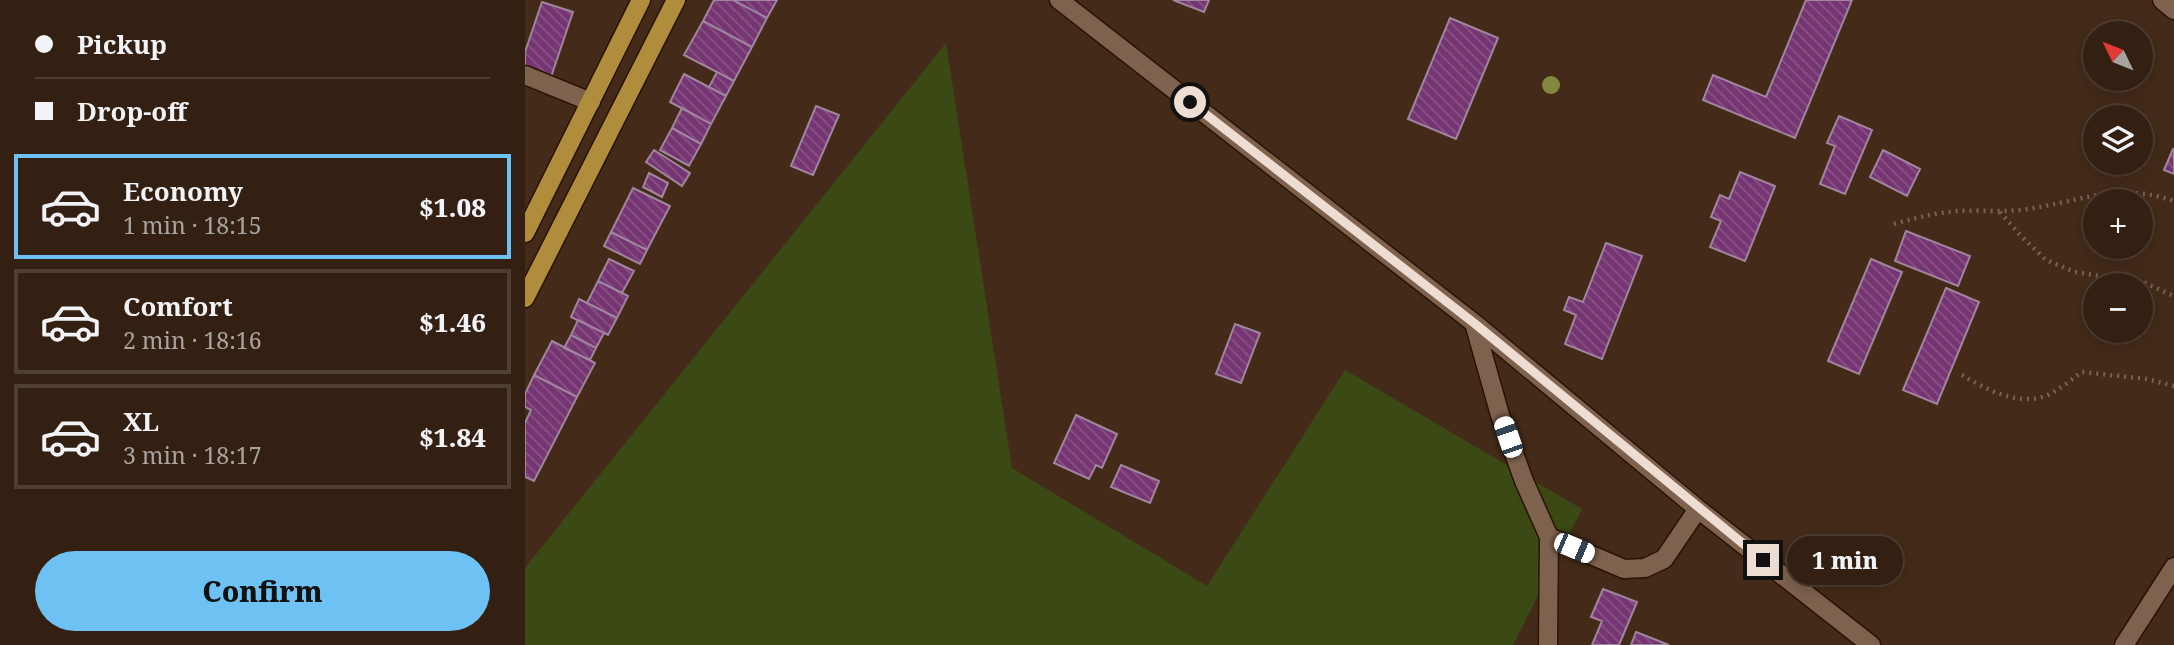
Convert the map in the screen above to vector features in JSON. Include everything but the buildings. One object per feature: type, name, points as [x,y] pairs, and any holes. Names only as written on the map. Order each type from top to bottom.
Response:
[{"type":"main road","points":[[525,233],[641,0]]},
{"type":"main road","points":[[525,298],[676,0]]},
{"type":"main road","points":[[625,33],[653,45]]},
{"type":"street","points":[[1059,0],[1474,323],[1699,509],[1871,645]]},
{"type":"street","points":[[2162,0],[2174,10]]},
{"type":"street","points":[[525,75],[590,102]]},
{"type":"street","points":[[1474,323],[1505,428],[1524,481],[1549,537],[1548,645]]},
{"type":"street","points":[[1549,537],[1624,569],[1645,568],[1664,559],[1699,509]]},
{"type":"street","points":[[2124,645],[2174,567]]},
{"type":"path","points":[[1894,224],[1925,215],[2023,209],[2120,191],[2157,195],[2174,201]]},
{"type":"path","points":[[1999,211],[2046,260],[2075,272],[2145,283],[2174,296]]},
{"type":"path","points":[[1962,375],[1989,391],[2020,399],[2049,394],[2082,372],[2147,379],[2174,386]]},
{"type":"green space","points":[[946,43],[1012,468],[1207,586],[1345,370],[1582,509],[1513,645],[525,645],[525,568]]},
{"type":"route","points":[[1190,102],[1474,323],[1763,560]]}]
